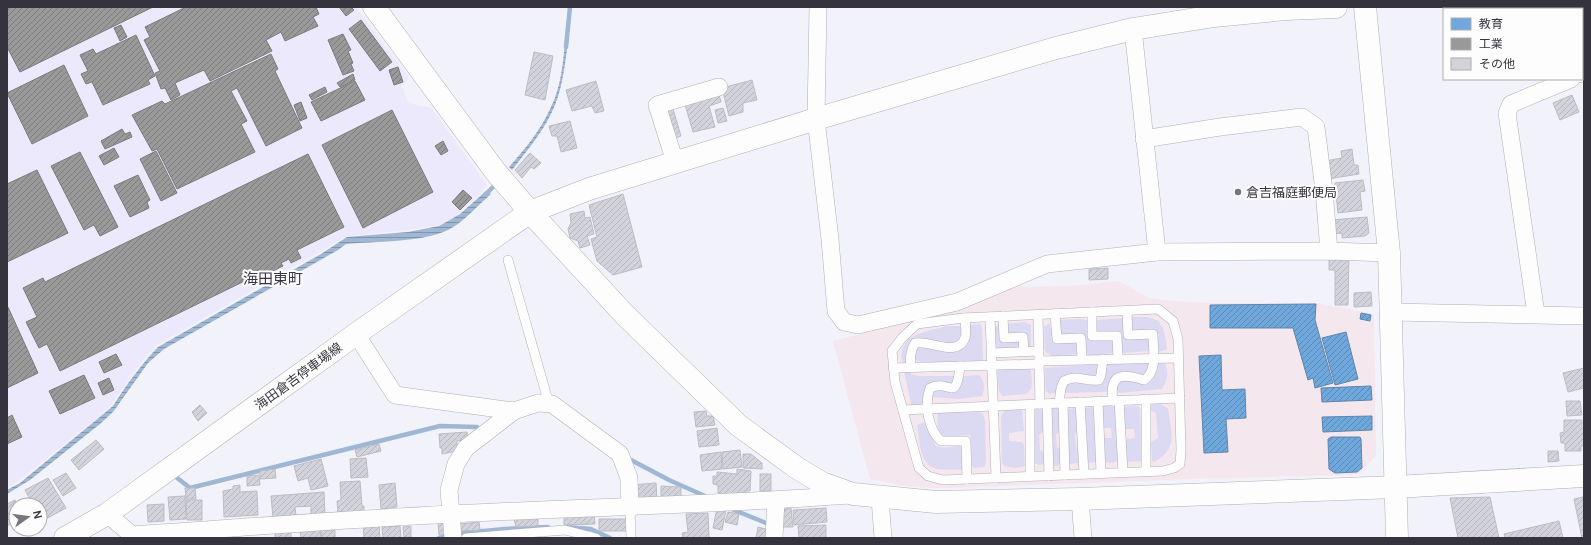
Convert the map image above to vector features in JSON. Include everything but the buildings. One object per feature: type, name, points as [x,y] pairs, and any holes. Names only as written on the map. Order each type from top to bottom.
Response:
[{"type":"street","points":[[374,7],[495,171],[530,212],[625,315],[738,425],[797,468],[822,483],[853,494],[880,498],[936,502],[1080,499],[1396,487],[1584,476]]},
{"type":"street","points":[[818,7],[816,119],[830,239],[836,311],[844,322],[858,325],[957,302],[1047,264],[1157,252],[1330,250],[1389,253]]},
{"type":"street","name":"海田倉吉停車場線","points":[[65,538],[107,514],[356,334],[530,212],[589,189],[675,162],[1056,48],[1133,29],[1214,16],[1286,9],[1336,7]]},
{"type":"street","points":[[1365,7],[1389,253],[1397,538]]},
{"type":"street","points":[[1133,29],[1157,252]]},
{"type":"street","points":[[1536,314],[1506,113],[1511,104],[1568,80]]},
{"type":"street","points":[[675,162],[657,105],[719,87]]},
{"type":"street","points":[[1144,139],[1220,126],[1302,117],[1316,127],[1330,250]]},
{"type":"street","points":[[1391,312],[1584,316]]},
{"type":"street","points":[[356,334],[395,395],[514,412]]},
{"type":"street","points":[[453,538],[449,490],[456,464],[466,448],[514,412],[538,403],[552,404],[620,454],[629,478],[630,508]]},
{"type":"street","points":[[107,514],[132,535],[452,514],[630,508],[853,494]]},
{"type":"street","points":[[880,498],[883,538]]},
{"type":"street","points":[[1080,499],[1083,538]]},
{"type":"street","points":[[774,538],[776,500]]},
{"type":"lane","points":[[508,260],[549,404]]},
{"type":"lane","points":[[1158,309],[1173,321],[1178,339],[1181,450],[1180,464],[1174,468],[1163,471],[944,480],[928,476],[919,468],[895,382],[892,351],[902,338],[917,324],[965,318],[1127,311],[1158,309]]},
{"type":"lane","points":[[1123,472],[1116,401],[1112,392],[1113,382],[1118,377],[1123,375],[1144,380],[1149,377],[1152,371],[1153,358],[1153,334],[1128,335],[1127,311]]},
{"type":"lane","points":[[1092,312],[1092,336],[1117,336],[1118,359]]},
{"type":"lane","points":[[1038,314],[1039,362],[1049,476]]},
{"type":"lane","points":[[1055,314],[1056,339],[1081,338],[1082,360]]},
{"type":"lane","points":[[1003,316],[1004,338],[1023,337],[1024,352]]},
{"type":"lane","points":[[990,317],[996,478]]},
{"type":"lane","points":[[911,368],[910,358],[912,348],[916,343],[922,342],[949,349],[961,344],[966,337],[965,318]]},
{"type":"lane","points":[[992,352],[1039,351]]},
{"type":"lane","points":[[894,368],[992,365],[1103,359],[1178,358]]},
{"type":"lane","points":[[1065,475],[1061,388],[1064,381],[1071,378],[1080,378],[1090,381],[1099,380],[1102,375],[1103,359]]},
{"type":"lane","points":[[960,366],[956,386],[953,388],[934,386],[930,388],[927,409],[935,436],[941,442],[966,442],[967,479]]},
{"type":"lane","points":[[903,410],[1180,398]]},
{"type":"lane","points":[[1146,399],[1146,471]]},
{"type":"lane","points":[[1098,401],[1101,473]]},
{"type":"lane","points":[[1080,402],[1084,474]]},
{"type":"lane","points":[[1030,405],[1030,476]]},
{"type":"lane","points":[[630,508],[632,538]]},
{"type":"lane","points":[[466,538],[565,530],[596,538]]},
{"type":"shaded area","points":[[7,7],[356,7],[409,78],[402,86],[409,103],[432,108],[487,185],[480,194],[458,214],[439,225],[347,236],[157,345],[142,361],[111,405],[102,414],[18,481],[7,488]]},
{"type":"shaded area","points":[[1119,281],[1149,298],[1171,301],[1206,303],[1317,303],[1374,314],[1376,455],[1361,473],[1352,475],[1190,479],[953,488],[928,488],[898,485],[870,479],[833,341],[973,305],[1017,285],[1028,287],[1071,286]]},
{"type":"shaded area","points":[[1132,317],[1149,317],[1159,322],[1164,332],[1167,349],[1158,352],[1156,331],[1131,330]]},
{"type":"shaded area","points":[[1122,318],[1126,337],[1148,337],[1151,339],[1150,351],[1123,353],[1121,351],[1119,334],[1095,333],[1096,320]]},
{"type":"shaded area","points":[[1083,319],[1088,321],[1090,341],[1112,339],[1115,341],[1114,353],[1087,356],[1084,335],[1060,336],[1060,320]]},
{"type":"shaded area","points":[[1025,322],[1031,325],[1031,347],[1026,346],[1008,336],[1007,324]]},
{"type":"shaded area","points":[[1050,323],[1053,342],[1078,341],[1078,354],[1053,356],[1045,352],[1044,327]]},
{"type":"shaded area","points":[[980,324],[982,327],[983,359],[981,361],[928,363],[913,360],[917,347],[954,351],[970,325]]},
{"type":"shaded area","points":[[947,326],[960,326],[962,331],[960,338],[954,344],[909,345],[906,354],[907,362],[903,365],[903,347],[908,341],[921,333]]},
{"type":"shaded area","points":[[996,326],[1001,326],[1002,338],[1020,339],[1020,347],[998,349],[996,346]]},
{"type":"shaded area","points":[[1160,361],[1163,361],[1167,368],[1167,379],[1162,389],[1119,393],[1117,386],[1121,378],[1144,383]]},
{"type":"shaded area","points":[[1109,363],[1150,363],[1145,376],[1130,372],[1121,372],[1114,378],[1107,392],[1063,393],[1068,383],[1075,381],[1087,385],[1100,384],[1103,381],[1106,365]]},
{"type":"shaded area","points":[[1097,364],[1099,367],[1097,377],[1080,373],[1070,374],[1064,376],[1058,392],[1050,394],[1046,391],[1045,368]]},
{"type":"shaded area","points":[[1029,368],[1031,370],[1032,387],[1029,392],[1026,394],[1002,396],[999,391],[997,371],[1000,369]]},
{"type":"shaded area","points":[[908,370],[911,374],[918,376],[956,376],[955,384],[934,385],[921,406],[912,408],[904,371]]},
{"type":"shaded area","points":[[979,375],[984,385],[982,396],[959,399],[931,397],[932,388],[949,390],[964,376]]},
{"type":"shaded area","points":[[1161,404],[1168,409],[1172,439],[1167,451],[1162,457],[1154,462],[1152,461],[1151,442],[1158,438],[1156,413],[1150,410],[1151,405]]},
{"type":"shaded area","points":[[1135,405],[1140,408],[1142,461],[1128,462],[1126,461],[1126,441],[1127,439],[1135,438],[1134,429],[1126,429],[1125,427],[1123,409],[1125,407]]},
{"type":"shaded area","points":[[1103,406],[1116,406],[1119,460],[1112,463],[1104,462],[1104,438],[1112,438],[1111,428],[1103,428]]},
{"type":"shaded area","points":[[1092,407],[1094,411],[1097,462],[1088,463],[1085,408]]},
{"type":"shaded area","points":[[1039,408],[1043,411],[1044,431],[1039,435],[1040,450],[1044,453],[1044,464],[1039,465],[1034,463],[1034,411]]},
{"type":"shaded area","points":[[1050,408],[1059,408],[1061,432],[1056,434],[1057,448],[1061,449],[1062,464],[1054,466],[1052,463]]},
{"type":"shaded area","points":[[1007,409],[1022,409],[1024,431],[1009,433],[1009,441],[1022,442],[1024,445],[1025,466],[1015,468],[1004,466],[1002,462],[1001,417]]},
{"type":"shaded area","points":[[1067,409],[1077,409],[1078,433],[1075,433],[1076,448],[1079,449],[1080,463],[1069,464]]},
{"type":"shaded area","points":[[979,412],[983,414],[985,421],[986,462],[984,467],[974,468],[972,465],[970,435],[944,437],[938,429],[937,423],[938,413]]},
{"type":"shaded area","points":[[925,422],[928,424],[935,445],[945,447],[963,446],[963,470],[937,469],[931,467],[927,463],[921,451],[917,425]]},
{"type":"water","points":[[565,42],[568,42],[565,66],[555,105],[541,131],[512,170],[509,167],[538,131],[554,99],[561,75]]},
{"type":"water","points":[[486,191],[491,194],[465,218],[448,230],[425,237],[398,241],[346,244],[164,349],[148,363],[113,412],[30,480],[7,494],[7,490],[20,483],[113,406],[134,375],[158,347],[321,254],[347,237],[408,232],[439,226],[460,214]]},
{"type":"waterway","points":[[566,47],[570,7]]},
{"type":"waterway","points":[[485,195],[498,182]]},
{"type":"waterway","points":[[176,477],[190,488],[440,426],[477,427]]},
{"type":"waterway","points":[[631,460],[669,480],[705,496]]},
{"type":"waterway","points":[[729,508],[766,523]]},
{"type":"waterway","points":[[462,533],[548,527]]},
{"type":"waterway","points":[[566,527],[591,529],[610,538]]},
{"type":"waterway","points":[[439,538],[448,536]]},
{"type":"place","name":"倉吉福庭郵便局","points":[[1238,192]]},
{"type":"district","name":"海田東町","points":[[273,278]]}]
